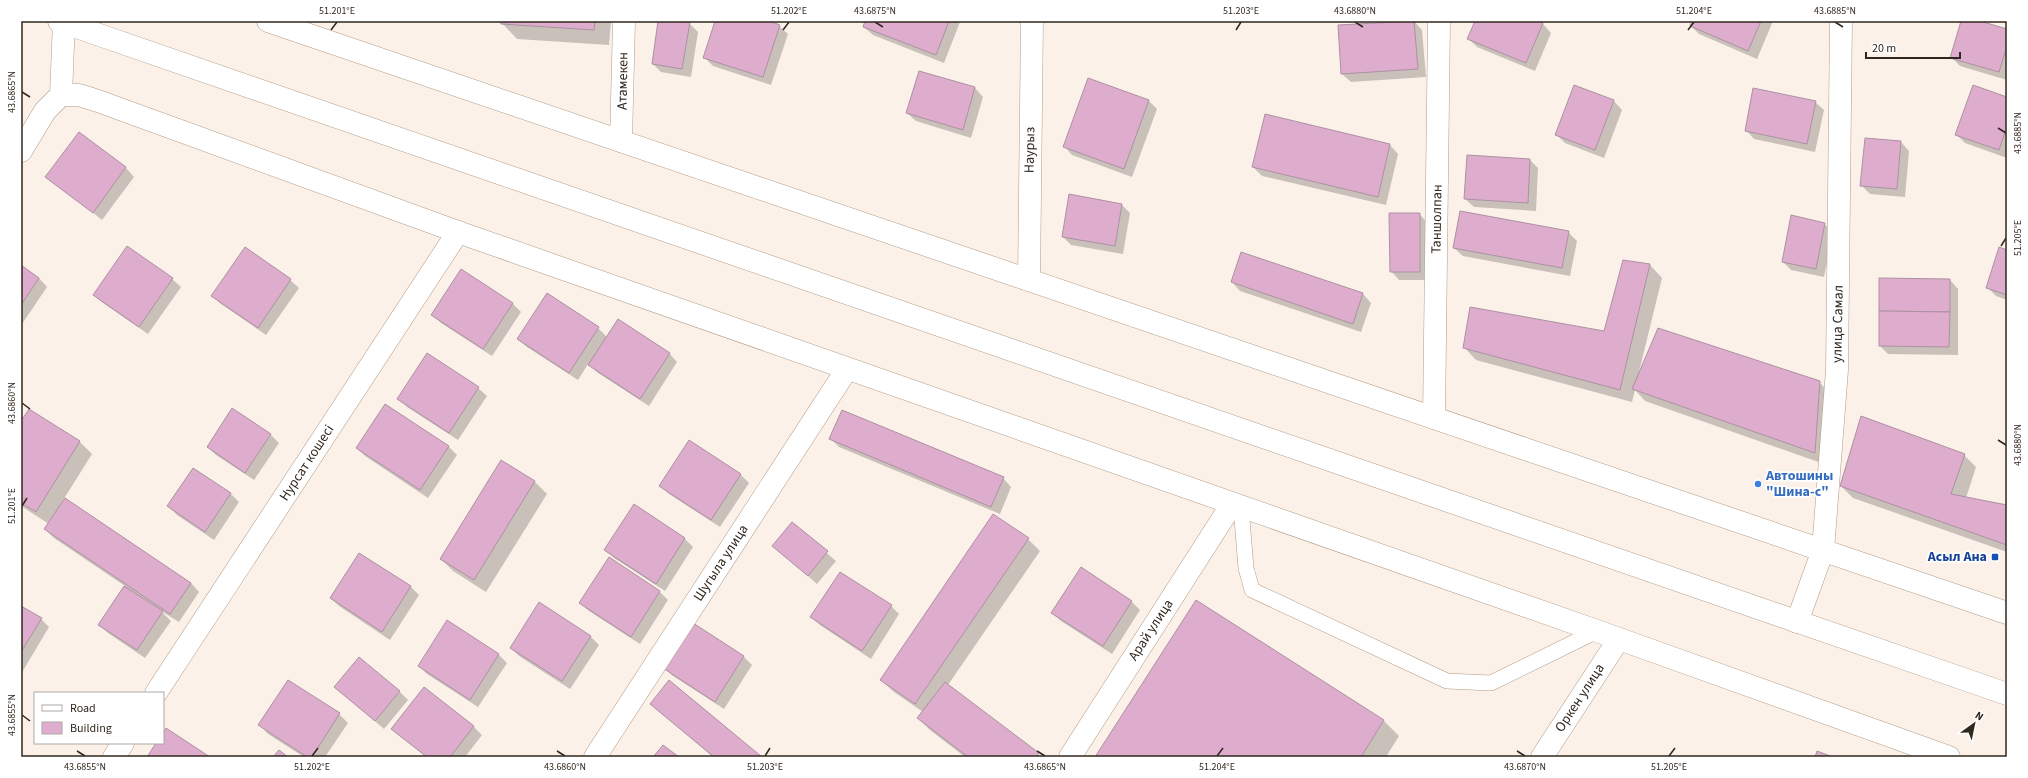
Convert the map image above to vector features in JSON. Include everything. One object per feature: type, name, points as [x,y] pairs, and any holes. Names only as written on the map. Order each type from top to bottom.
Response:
[{"type":"street","points":[[268,21],[2007,613]]},
{"type":"street","name":"Атамекен","points":[[621,141],[624,21]]},
{"type":"street","name":"Наурыз","points":[[1029,280],[1032,21]]},
{"type":"street","name":"Таншолпан","points":[[1434,418],[1439,21]]},
{"type":"street","name":"улица Самал","points":[[1797,622],[1822,550],[1838,358],[1841,21]]},
{"type":"street","points":[[21,151],[45,111],[61,94],[62,22],[2007,694]]},
{"type":"street","points":[[61,94],[79,95],[458,232],[1619,638],[1949,757]]},
{"type":"street","name":"Нурсат кошесi","points":[[157,692],[458,232]]},
{"type":"street","name":"Шугыла улица","points":[[595,757],[847,368]]},
{"type":"street","name":"Арай улица","points":[[1070,757],[1237,505]]},
{"type":"street","name":"Оркен улица","points":[[1542,757],[1619,638]]},
{"type":"street","points":[[114,757],[122,744]]},
{"type":"lane","points":[[1237,505],[1246,568],[1252,590],[1447,681],[1492,683],[1597,631]]},
{"type":"building","points":[[501,21],[595,21],[594,30],[501,24]]},
{"type":"building","points":[[658,21],[690,22],[682,69],[652,64]]},
{"type":"building","points":[[715,21],[769,21],[780,25],[763,77],[703,58]]},
{"type":"building","points":[[865,21],[949,21],[936,55],[863,27]]},
{"type":"building","points":[[1414,21],[1418,69],[1341,74],[1338,25]]},
{"type":"building","points":[[1475,21],[1537,21],[1543,23],[1526,63],[1467,39]]},
{"type":"building","points":[[1692,21],[1761,21],[1748,51],[1690,26]]},
{"type":"building","points":[[1961,21],[1980,21],[2007,29],[2007,46],[1999,72],[1950,58]]},
{"type":"building","points":[[919,71],[975,87],[963,130],[906,113]]},
{"type":"building","points":[[1088,78],[1149,100],[1124,169],[1063,147]]},
{"type":"building","points":[[1574,85],[1614,100],[1595,150],[1555,135]]},
{"type":"building","points":[[1973,85],[2007,97],[2007,127],[1999,150],[1955,135]]},
{"type":"building","points":[[1753,88],[1816,101],[1807,144],[1745,131]]},
{"type":"building","points":[[1265,114],[1390,144],[1378,197],[1252,167]]},
{"type":"building","points":[[79,132],[126,167],[93,213],[45,177]]},
{"type":"building","points":[[1865,138],[1901,141],[1897,189],[1860,186]]},
{"type":"building","points":[[1467,155],[1530,159],[1528,203],[1464,199]]},
{"type":"building","points":[[1069,194],[1122,204],[1115,246],[1062,237]]},
{"type":"building","points":[[1460,211],[1569,231],[1562,268],[1453,248]]},
{"type":"building","points":[[1389,213],[1420,213],[1420,272],[1390,272]]},
{"type":"building","points":[[1791,215],[1825,223],[1816,269],[1782,262]]},
{"type":"building","points":[[127,246],[173,278],[139,327],[93,295]]},
{"type":"building","points":[[245,247],[291,279],[258,328],[211,296]]},
{"type":"building","points":[[1999,247],[2007,250],[2007,295],[1986,288]]},
{"type":"building","points":[[1241,252],[1363,293],[1353,324],[1231,282]]},
{"type":"building","points":[[1623,260],[1650,264],[1620,390],[1463,348],[1470,307],[1604,331]]},
{"type":"building","points":[[21,265],[39,278],[21,305]]},
{"type":"building","points":[[461,269],[513,303],[483,349],[431,315]]},
{"type":"building","points":[[1879,278],[1950,279],[1950,312],[1879,311]]},
{"type":"building","points":[[547,293],[599,327],[569,373],[517,339]]},
{"type":"building","points":[[1879,311],[1950,312],[1949,347],[1879,346]]},
{"type":"building","points":[[618,319],[670,353],[640,399],[588,365]]},
{"type":"building","points":[[1658,328],[1820,381],[1815,453],[1632,389]]},
{"type":"building","points":[[427,353],[479,387],[449,433],[397,399]]},
{"type":"building","points":[[385,404],[449,446],[420,490],[356,448]]},
{"type":"building","points":[[232,408],[271,434],[245,473],[207,447]]},
{"type":"building","points":[[29,409],[80,441],[36,512],[21,503],[21,421]]},
{"type":"building","points":[[842,410],[1004,477],[991,507],[829,439]]},
{"type":"building","points":[[1861,416],[1965,454],[1951,494],[2007,505],[2007,545],[1840,486]]},
{"type":"building","points":[[689,440],[741,474],[711,520],[659,486]]},
{"type":"building","points":[[501,460],[535,481],[474,580],[440,559]]},
{"type":"building","points":[[193,468],[231,493],[205,532],[167,506]]},
{"type":"building","points":[[65,498],[191,583],[170,614],[44,529]]},
{"type":"building","points":[[634,504],[685,538],[656,584],[604,550]]},
{"type":"building","points":[[993,514],[1029,538],[915,704],[880,680]]},
{"type":"building","points":[[792,522],[828,551],[808,576],[772,546]]},
{"type":"building","points":[[359,553],[411,586],[382,632],[330,598]]},
{"type":"building","points":[[609,557],[660,591],[631,637],[579,603]]},
{"type":"building","points":[[1081,567],[1132,601],[1103,646],[1051,613]]},
{"type":"building","points":[[840,572],[892,605],[862,651],[810,617]]},
{"type":"building","points":[[124,586],[163,611],[137,650],[98,625]]},
{"type":"building","points":[[1196,600],[1384,720],[1361,757],[1095,757]]},
{"type":"building","points":[[539,602],[591,636],[562,681],[510,648]]},
{"type":"building","points":[[21,606],[42,618],[21,652]]},
{"type":"building","points":[[447,620],[499,654],[470,700],[418,666]]},
{"type":"building","points":[[693,623],[744,656],[715,702],[663,668]]},
{"type":"building","points":[[359,657],[400,691],[375,721],[334,687]]},
{"type":"building","points":[[288,680],[340,713],[312,757],[307,757],[258,725]]},
{"type":"building","points":[[669,680],[762,757],[714,757],[650,704]]},
{"type":"building","points":[[945,682],[1039,753],[1036,757],[968,757],[917,718]]},
{"type":"building","points":[[424,687],[474,726],[450,757],[427,757],[391,729]]},
{"type":"building","points":[[166,728],[210,757],[147,757],[155,744],[164,744],[164,731]]},
{"type":"building","points":[[663,745],[679,757],[653,757]]},
{"type":"building","points":[[279,750],[288,757],[273,757]]},
{"type":"building","points":[[1817,751],[1833,757],[1815,757]]},
{"type":"place","name":"Автошины \"Шина-с\"","points":[[1758,484]]},
{"type":"place","name":"Асыл Ана","points":[[1995,557]]}]
